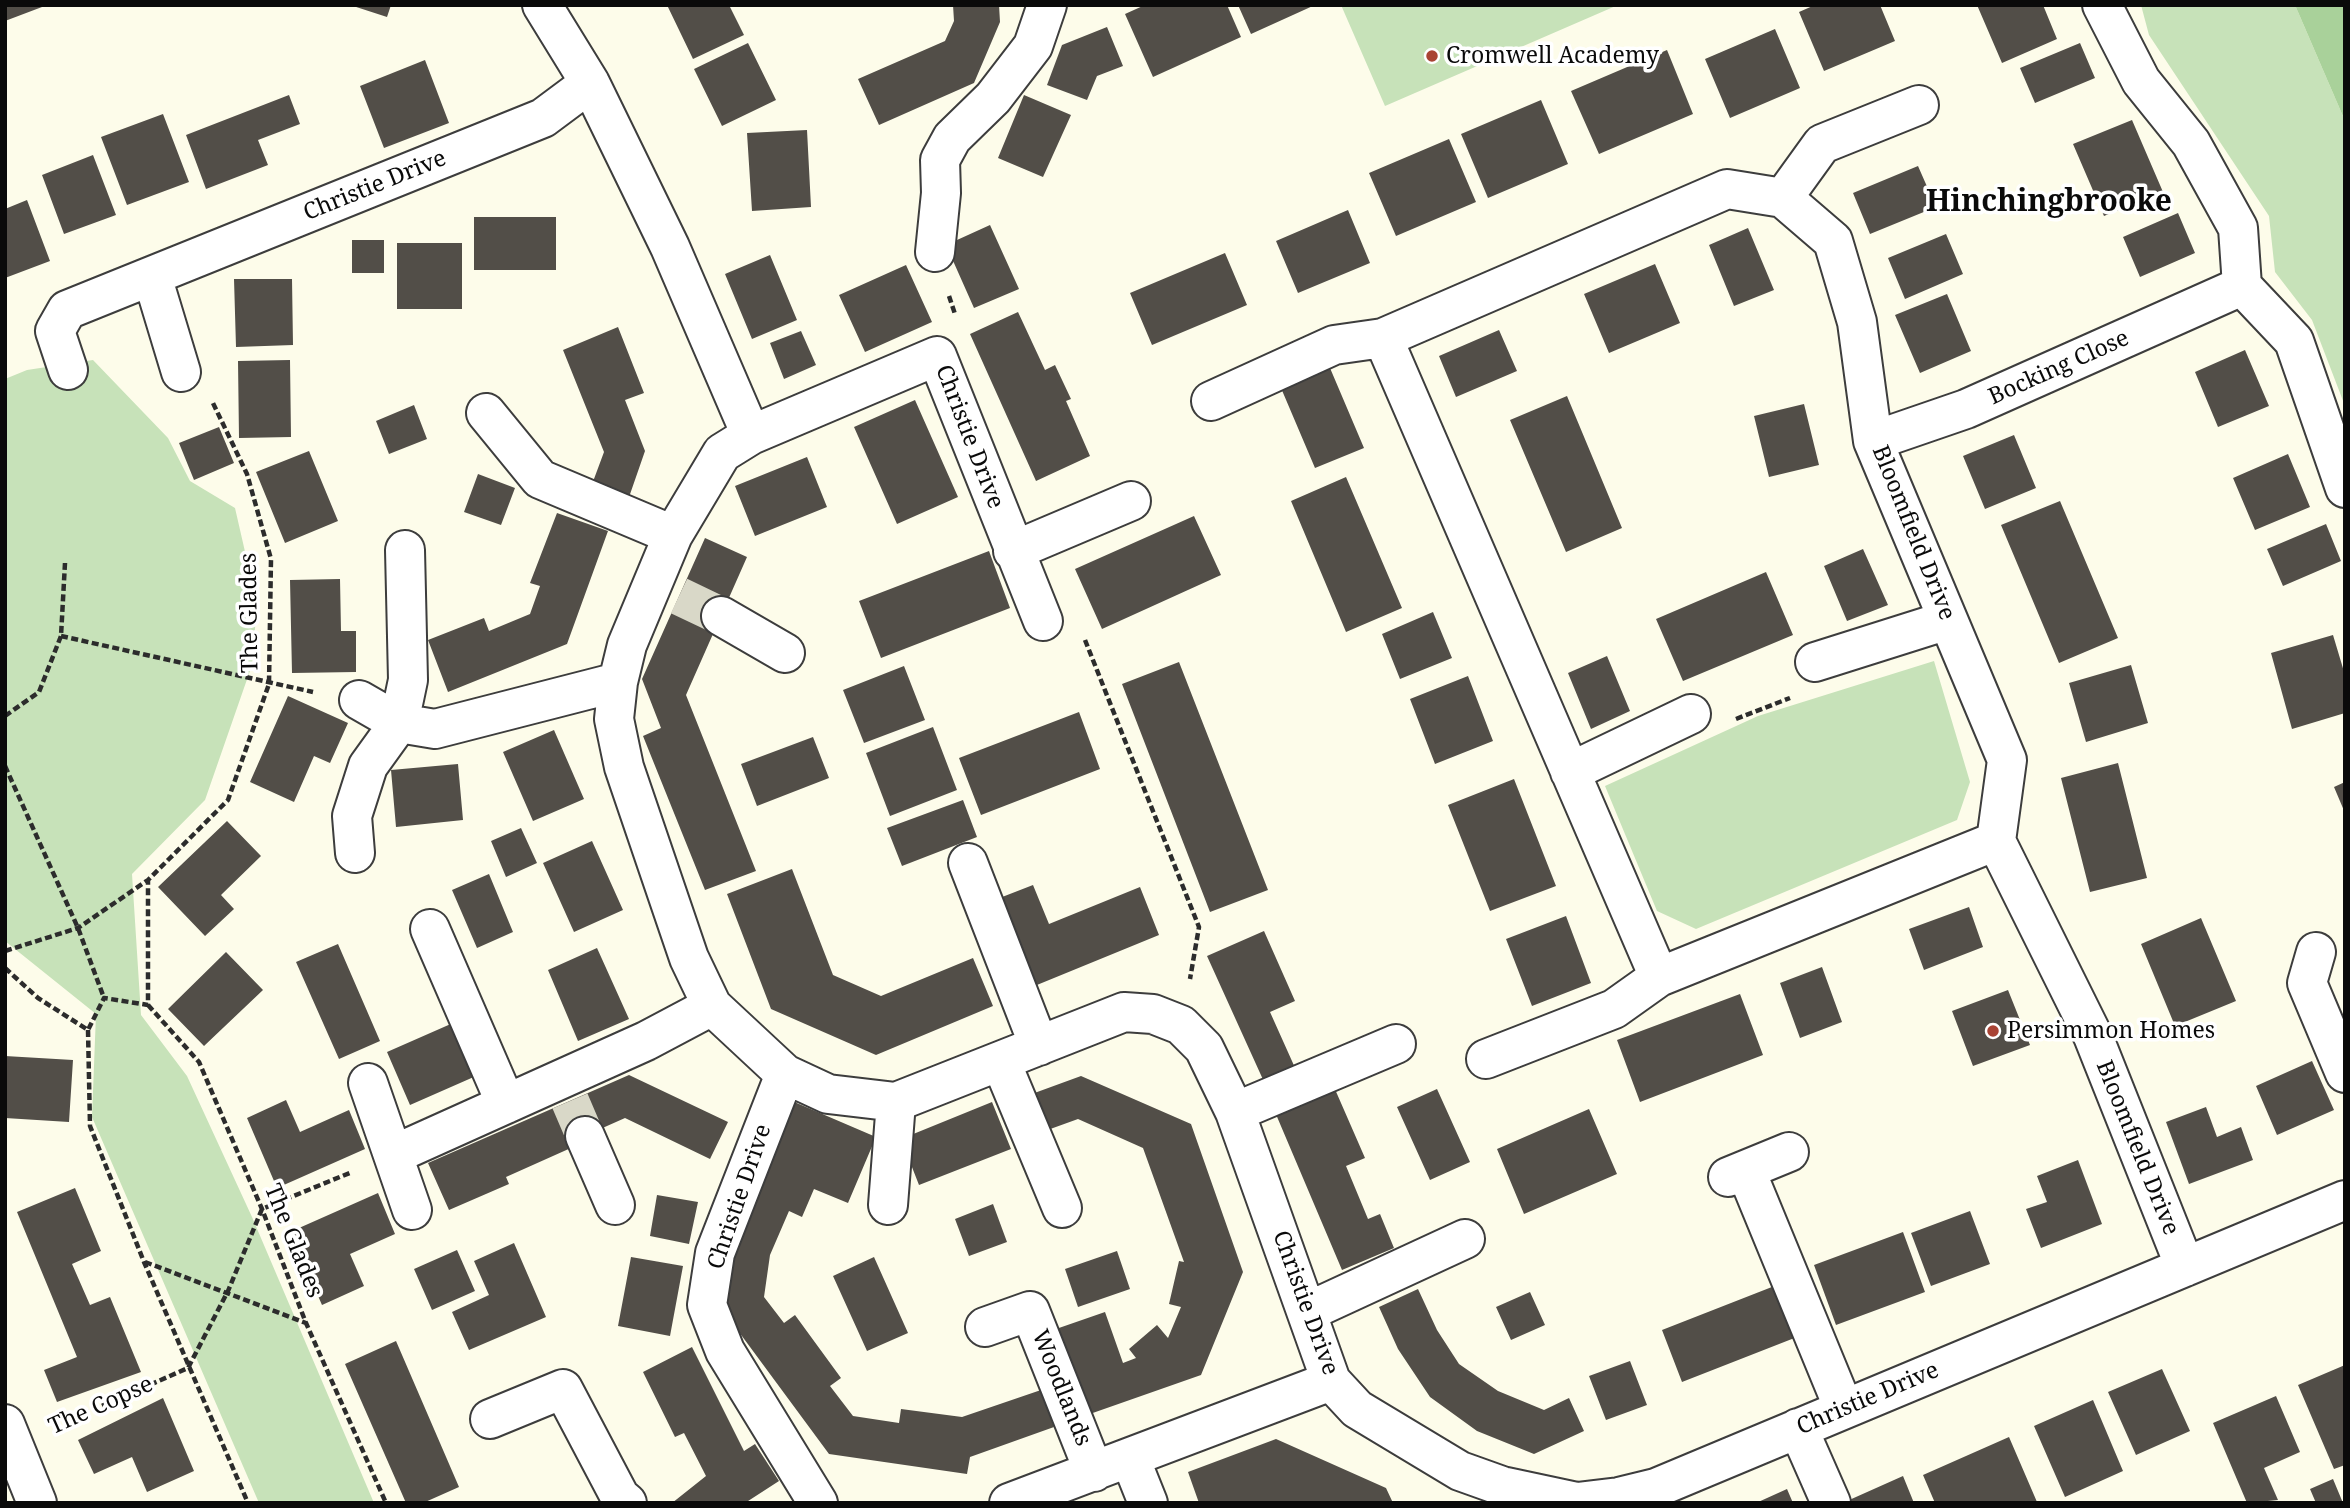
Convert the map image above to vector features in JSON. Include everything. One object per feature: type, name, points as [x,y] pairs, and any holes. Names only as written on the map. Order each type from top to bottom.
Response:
[{"type":"street","points":[[542,5],[590,83],[670,247],[751,435]]},
{"type":"street","points":[[935,252],[941,193],[940,160],[952,138],[993,98],[1033,46],[1047,5]]},
{"type":"street","points":[[2102,5],[2141,81],[2191,143],[2238,228],[2242,286],[2294,341],[2345,488]]},
{"type":"street","name":"Christie Drive","points":[[68,370],[55,331],[67,310],[543,118],[590,83]]},
{"type":"street","points":[[1211,401],[1334,345],[1383,338],[1727,190],[1783,198],[1822,144],[1919,105]]},
{"type":"street","name":"Bloomfield Drive","points":[[1783,198],[1833,241],[1857,322],[1874,441],[2007,760],[1996,841],[2093,1036],[2185,1267]]},
{"type":"street","points":[[152,276],[181,372]]},
{"type":"street","name":"Bocking Close","points":[[1874,441],[1966,409],[2242,286]]},
{"type":"street","points":[[1383,338],[1659,977]]},
{"type":"street","name":"Christie Drive","points":[[1043,621],[937,356],[751,435],[722,453],[673,535],[665,590],[627,645],[618,682],[614,719],[624,767],[689,958],[712,1006],[785,1074],[828,1094],[896,1102],[1124,1012],[1153,1014],[1181,1025],[1204,1048],[1235,1112],[1331,1381],[1357,1409],[1460,1471],[1502,1486],[1577,1502],[1619,1497],[1656,1488],[2345,1200]]},
{"type":"street","points":[[486,413],[540,479],[673,535]]},
{"type":"street","points":[[1013,551],[1132,501]]},
{"type":"street","points":[[355,853],[352,816],[368,766],[399,723],[408,680],[405,550]]},
{"type":"street","points":[[721,616],[785,653]]},
{"type":"street","points":[[1815,662],[1948,620]]},
{"type":"street","points":[[359,700],[399,723],[435,729],[618,682]]},
{"type":"street","points":[[1570,772],[1691,714]]},
{"type":"street","points":[[1486,1059],[1614,1009],[1659,977],[1996,841]]},
{"type":"street","points":[[968,863],[1039,1046]]},
{"type":"street","points":[[430,929],[506,1104]]},
{"type":"street","points":[[2316,952],[2306,983],[2345,1073]]},
{"type":"street","points":[[395,1154],[506,1104],[566,1090],[646,1041],[712,1006]]},
{"type":"street","points":[[1235,1112],[1396,1044]]},
{"type":"street","points":[[1001,1062],[1062,1208]]},
{"type":"street","name":"Christie Drive","points":[[785,1074],[715,1253],[707,1305],[725,1351],[818,1503]]},
{"type":"street","points":[[368,1083],[395,1154],[412,1210]]},
{"type":"street","points":[[888,1205],[896,1102]]},
{"type":"street","points":[[585,1136],[615,1205]]},
{"type":"street","points":[[1789,1152],[1737,1174],[1844,1409]]},
{"type":"street","points":[[1307,1312],[1465,1239]]},
{"type":"street","name":"Woodlands","points":[[985,1327],[1030,1311],[1094,1472]]},
{"type":"street","name":"Woodlands","points":[[1009,1503],[1331,1381]]},
{"type":"street","points":[[490,1419],[564,1389],[620,1497],[627,1503]]},
{"type":"street","points":[[1798,1428],[1831,1503]]},
{"type":"street","points":[[8,1433],[37,1503]]},
{"type":"street","points":[[1130,1458],[1148,1503]]},
{"type":"path","points":[[935,252],[959,328],[937,356]]},
{"type":"path","name":"The Glades","points":[[5,951],[78,928],[148,880],[228,800],[269,684],[271,559],[247,474],[217,406],[181,372]]},
{"type":"path","points":[[5,716],[39,692],[61,636],[65,563]]},
{"type":"path","points":[[1043,621],[1081,631],[1199,927],[1181,1025]]},
{"type":"path","points":[[61,636],[269,684],[359,700]]},
{"type":"path","points":[[1691,714],[1710,730],[1818,686],[1815,662]]},
{"type":"path","points":[[5,766],[78,928],[104,998],[88,1030],[90,1126],[188,1367],[248,1503]]},
{"type":"path","points":[[104,998],[148,1005],[148,880]]},
{"type":"path","points":[[5,968],[38,998],[88,1030]]},
{"type":"path","name":"The Glades","points":[[148,1005],[199,1062],[262,1209],[306,1322],[386,1503]]},
{"type":"path","points":[[188,1367],[228,1291],[262,1209],[395,1154]]},
{"type":"path","points":[[144,1262],[306,1322]]},
{"type":"path","name":"The Copse","points":[[8,1433],[188,1367]]},
{"type":"green space","name":"Cromwell Academy","points":[[1341,5],[1618,5],[1385,106]]},
{"type":"green space","points":[[2141,5],[2295,5],[2345,121],[2345,406],[2312,320],[2275,272],[2269,216],[2149,35]]},
{"type":"green space","points":[[2295,5],[2345,5],[2345,121]]},
{"type":"green space","points":[[93,360],[168,438],[190,481],[235,508],[257,604],[252,665],[205,800],[132,874],[141,1015],[187,1076],[252,1217],[374,1503],[259,1503],[92,1117],[96,1014],[5,941],[5,379],[27,370]]},
{"type":"green space","points":[[1934,661],[1970,782],[1957,820],[1696,929],[1657,911],[1605,786],[1758,716]]},
{"type":"building","points":[[5,5],[41,5],[42,7],[5,21]]},
{"type":"building","points":[[350,5],[391,5],[387,17]]},
{"type":"building","points":[[667,5],[729,5],[744,35],[693,59]]},
{"type":"building","points":[[953,5],[999,5],[1000,22],[974,83],[879,125],[858,79],[945,41],[954,21]]},
{"type":"building","points":[[1145,5],[1227,5],[1241,37],[1153,77],[1125,14]]},
{"type":"building","points":[[1238,5],[1315,5],[1251,34]]},
{"type":"building","points":[[1815,5],[1880,5],[1895,41],[1824,71],[1799,12]]},
{"type":"building","points":[[1977,5],[2043,5],[2057,39],[2002,63]]},
{"type":"building","points":[[1107,27],[1123,66],[1097,76],[1087,100],[1047,85],[1062,45]]},
{"type":"building","points":[[1775,29],[1800,88],[1730,118],[1705,59]]},
{"type":"building","points":[[748,43],[776,100],[722,126],[694,69]]},
{"type":"building","points":[[2080,43],[2095,78],[2035,103],[2020,68]]},
{"type":"building","points":[[1667,50],[1693,114],[1599,154],[1571,91]]},
{"type":"building","points":[[425,60],[449,123],[384,148],[360,86]]},
{"type":"building","points":[[289,95],[300,124],[258,140],[268,165],[206,189],[186,135]]},
{"type":"building","points":[[1024,95],[1071,115],[1043,177],[998,158]]},
{"type":"building","points":[[1541,100],[1568,164],[1488,198],[1461,134]]},
{"type":"building","points":[[163,114],[189,182],[127,205],[101,137]]},
{"type":"building","points":[[2132,120],[2163,192],[2104,216],[2073,144]]},
{"type":"building","points":[[807,130],[811,207],[752,211],[747,133]]},
{"type":"building","points":[[1449,139],[1476,202],[1396,236],[1369,173]]},
{"type":"building","points":[[93,155],[116,215],[64,234],[42,175]]},
{"type":"building","points":[[1918,166],[1936,207],[1870,234],[1853,193]]},
{"type":"building","points":[[27,200],[50,261],[5,278],[5,209]]},
{"type":"building","points":[[1348,210],[1370,263],[1298,293],[1276,241]]},
{"type":"building","points":[[2178,213],[2195,253],[2140,277],[2123,237]]},
{"type":"building","points":[[474,217],[556,217],[556,270],[474,270]]},
{"type":"building","points":[[990,225],[1019,289],[974,308],[946,245]]},
{"type":"building","points":[[1748,228],[1774,290],[1734,306],[1709,245]]},
{"type":"building","points":[[1946,234],[1963,274],[1905,299],[1888,258]]},
{"type":"building","points":[[352,240],[384,240],[384,273],[352,273]]},
{"type":"building","points":[[397,243],[462,243],[462,309],[397,309]]},
{"type":"building","points":[[1225,253],[1247,305],[1152,345],[1130,293]]},
{"type":"building","points":[[770,255],[797,320],[752,339],[725,274]]},
{"type":"building","points":[[1655,264],[1680,323],[1609,353],[1584,294]]},
{"type":"building","points":[[906,265],[932,322],[865,352],[839,295]]},
{"type":"building","points":[[234,279],[292,279],[293,345],[236,347]]},
{"type":"building","points":[[1947,294],[1971,351],[1920,373],[1895,315]]},
{"type":"building","points":[[1018,312],[1045,370],[1055,365],[1071,399],[1066,401],[1090,456],[1036,481],[970,334]]},
{"type":"building","points":[[618,327],[644,393],[625,400],[645,451],[628,500],[591,487],[604,452],[563,350]]},
{"type":"building","points":[[1499,330],[1517,371],[1456,397],[1439,356]]},
{"type":"building","points":[[801,331],[816,365],[784,379],[770,343]]},
{"type":"building","points":[[2245,350],[2269,406],[2218,427],[2195,372]]},
{"type":"building","points":[[290,360],[291,437],[239,438],[238,361]]},
{"type":"building","points":[[1330,368],[1364,448],[1315,468],[1281,388]]},
{"type":"building","points":[[1567,396],[1622,528],[1566,552],[1510,420]]},
{"type":"building","points":[[915,400],[958,497],[897,524],[854,427]]},
{"type":"building","points":[[1804,404],[1819,465],[1769,477],[1754,416]]},
{"type":"building","points":[[414,405],[427,439],[389,454],[376,421]]},
{"type":"building","points":[[219,427],[234,463],[194,480],[179,443]]},
{"type":"building","points":[[2014,435],[2036,488],[1985,509],[1963,456]]},
{"type":"building","points":[[309,451],[338,521],[285,543],[256,472]]},
{"type":"building","points":[[2288,454],[2310,507],[2255,530],[2233,478]]},
{"type":"building","points":[[807,457],[827,507],[755,536],[735,486]]},
{"type":"building","points":[[478,474],[515,488],[501,525],[464,512]]},
{"type":"building","points":[[1346,477],[1402,608],[1346,632],[1291,501]]},
{"type":"building","points":[[2060,501],[2118,638],[2059,663],[2001,525]]},
{"type":"building","points":[[557,513],[608,531],[567,644],[448,692],[428,640],[484,618],[489,631],[530,614],[540,586],[530,583]]},
{"type":"building","points":[[1194,516],[1221,575],[1102,629],[1075,569]]},
{"type":"building","points":[[2326,524],[2341,561],[2283,586],[2267,549]]},
{"type":"building","points":[[705,538],[747,557],[686,695],[756,871],[705,890],[643,736],[661,728],[642,679]]},
{"type":"building","points":[[1863,549],[1888,605],[1847,621],[1824,566]]},
{"type":"building","points":[[989,551],[1010,608],[881,658],[859,601]]},
{"type":"building","points":[[1766,572],[1793,635],[1683,681],[1656,619]]},
{"type":"building","points":[[340,579],[341,631],[356,631],[356,672],[292,673],[290,580]]},
{"type":"building","points":[[1433,612],[1452,658],[1400,679],[1382,634]]},
{"type":"building","points":[[2333,635],[2345,675],[2345,713],[2292,729],[2271,653]]},
{"type":"building","points":[[1607,656],[1630,711],[1591,729],[1568,673]]},
{"type":"building","points":[[1179,662],[1268,890],[1210,912],[1122,684]]},
{"type":"building","points":[[2131,665],[2148,723],[2086,742],[2069,683]]},
{"type":"building","points":[[904,666],[925,720],[864,743],[843,690]]},
{"type":"building","points":[[1468,676],[1493,741],[1435,764],[1410,699]]},
{"type":"building","points":[[288,696],[348,723],[330,763],[314,756],[294,802],[250,782]]},
{"type":"building","points":[[1079,712],[1100,769],[981,815],[959,758]]},
{"type":"building","points":[[933,727],[957,790],[890,816],[866,753]]},
{"type":"building","points":[[554,730],[584,799],[533,821],[503,752]]},
{"type":"building","points":[[813,737],[829,778],[757,806],[741,764]]},
{"type":"building","points":[[2118,763],[2147,878],[2090,892],[2061,778]]},
{"type":"building","points":[[458,764],[463,820],[396,827],[391,770]]},
{"type":"building","points":[[1514,779],[1556,886],[1490,911],[1448,805]]},
{"type":"building","points":[[2345,782],[2345,813],[2334,787]]},
{"type":"building","points":[[963,800],[977,837],[902,866],[887,828]]},
{"type":"building","points":[[227,821],[261,856],[221,895],[234,909],[205,936],[158,887]]},
{"type":"building","points":[[521,828],[537,863],[506,877],[491,841]]},
{"type":"building","points":[[592,841],[623,910],[574,932],[543,863]]},
{"type":"building","points":[[792,869],[833,975],[881,996],[973,958],[993,1006],[876,1055],[771,1009],[727,894]]},
{"type":"building","points":[[489,874],[513,932],[477,948],[452,890]]},
{"type":"building","points":[[1033,885],[1049,924],[1140,887],[1159,935],[1032,987],[997,899]]},
{"type":"building","points":[[1969,907],[1983,947],[1924,970],[1909,929]]},
{"type":"building","points":[[1566,916],[1591,983],[1532,1006],[1506,939]]},
{"type":"building","points":[[2201,918],[2236,1001],[2175,1026],[2141,944]]},
{"type":"building","points":[[1264,931],[1295,1001],[1270,1012],[1296,1070],[1265,1084],[1207,956]]},
{"type":"building","points":[[338,944],[380,1041],[339,1059],[296,962]]},
{"type":"building","points":[[597,948],[629,1019],[578,1041],[548,970]]},
{"type":"building","points":[[226,952],[263,990],[204,1046],[168,1009]]},
{"type":"building","points":[[1822,967],[1842,1022],[1800,1038],[1780,983]]},
{"type":"building","points":[[2008,990],[2030,1045],[1973,1066],[1952,1011]]},
{"type":"building","points":[[1740,994],[1763,1055],[1640,1102],[1617,1040]]},
{"type":"building","points":[[453,1023],[476,1076],[410,1105],[387,1052]]},
{"type":"building","points":[[5,1056],[73,1060],[69,1122],[5,1118]]},
{"type":"building","points":[[2312,1061],[2334,1110],[2277,1135],[2256,1086]]},
{"type":"building","points":[[629,1075],[728,1122],[710,1159],[625,1118],[580,1138],[582,1143],[506,1177],[509,1184],[449,1210],[428,1163]]},
{"type":"building","points":[[1081,1076],[1191,1124],[1243,1272],[1201,1375],[1087,1415],[1056,1329],[1105,1312],[1123,1363],[1136,1358],[1129,1349],[1157,1325],[1168,1338],[1181,1307],[1169,1304],[1179,1261],[1184,1262],[1143,1148],[1078,1119],[1042,1132],[1029,1095]]},
{"type":"building","points":[[1334,1087],[1365,1158],[1346,1166],[1368,1219],[1380,1214],[1394,1248],[1342,1270],[1275,1112]]},
{"type":"building","points":[[1437,1089],[1470,1162],[1430,1180],[1397,1107]]},
{"type":"building","points":[[286,1100],[300,1132],[349,1110],[365,1149],[277,1188],[247,1118]]},
{"type":"building","points":[[792,1101],[876,1137],[848,1203],[814,1189],[802,1217],[789,1211],[770,1255],[764,1297],[784,1323],[795,1315],[841,1378],[830,1386],[853,1416],[899,1423],[901,1409],[962,1417],[1041,1390],[1054,1427],[970,1457],[967,1474],[829,1454],[722,1309],[732,1245]]},
{"type":"building","points":[[992,1102],[1011,1149],[919,1185],[901,1139]]},
{"type":"building","points":[[2206,1107],[2217,1137],[2241,1127],[2253,1160],[2189,1184],[2166,1122]]},
{"type":"building","points":[[1589,1109],[1617,1174],[1524,1214],[1497,1149]]},
{"type":"building","points":[[2078,1160],[2102,1224],[2041,1248],[2026,1209],[2047,1202],[2037,1176]]},
{"type":"building","points":[[75,1188],[101,1251],[72,1264],[90,1305],[110,1297],[141,1372],[57,1402],[44,1370],[77,1357],[17,1212]]},
{"type":"building","points":[[378,1193],[395,1234],[350,1254],[364,1286],[322,1305],[290,1232]]},
{"type":"building","points":[[657,1195],[698,1202],[689,1244],[650,1236]]},
{"type":"building","points":[[993,1204],[1007,1242],[969,1256],[955,1219]]},
{"type":"building","points":[[1970,1211],[1990,1264],[1931,1286],[1911,1233]]},
{"type":"building","points":[[1903,1232],[1925,1292],[1836,1325],[1814,1265]]},
{"type":"building","points":[[514,1243],[546,1317],[469,1350],[452,1312],[489,1295],[474,1261]]},
{"type":"building","points":[[457,1250],[475,1291],[432,1310],[414,1269]]},
{"type":"building","points":[[1117,1251],[1130,1289],[1078,1307],[1065,1269]]},
{"type":"building","points":[[631,1257],[683,1266],[670,1336],[618,1326]]},
{"type":"building","points":[[874,1257],[908,1333],[867,1351],[833,1276]]},
{"type":"building","points":[[1777,1285],[1797,1337],[1682,1382],[1662,1330]]},
{"type":"building","points":[[1418,1289],[1437,1330],[1459,1364],[1498,1391],[1544,1410],[1569,1398],[1584,1431],[1534,1454],[1477,1431],[1430,1397],[1398,1349],[1379,1307]]},
{"type":"building","points":[[1530,1292],[1545,1325],[1511,1340],[1496,1307]]},
{"type":"building","points":[[396,1341],[459,1487],[423,1503],[406,1503],[345,1364]]},
{"type":"building","points":[[692,1347],[744,1451],[755,1444],[779,1481],[745,1503],[672,1503],[706,1476],[684,1433],[675,1437],[643,1372]]},
{"type":"building","points":[[1630,1361],[1647,1405],[1606,1420],[1589,1376]]},
{"type":"building","points":[[2345,1365],[2345,1465],[2334,1469],[2298,1385]]},
{"type":"building","points":[[2162,1369],[2190,1431],[2136,1455],[2108,1392]]},
{"type":"building","points":[[2276,1396],[2300,1452],[2264,1468],[2278,1500],[2247,1503],[2213,1423]]},
{"type":"building","points":[[163,1398],[194,1471],[147,1492],[132,1457],[94,1474],[78,1440]]},
{"type":"building","points":[[2093,1400],[2123,1471],[2065,1497],[2034,1426]]},
{"type":"building","points":[[2009,1437],[2037,1502],[1935,1503],[1923,1475]]},
{"type":"building","points":[[1276,1439],[1386,1488],[1393,1503],[1199,1503],[1188,1472]]},
{"type":"building","points":[[1903,1476],[1914,1503],[1847,1503],[1847,1501]]},
{"type":"building","points":[[2333,1479],[2343,1503],[2316,1503],[2310,1489]]},
{"type":"building","points":[[1787,1489],[1793,1503],[1756,1503]]},
{"type":"tunnel","points":[[679,596],[721,616]]},
{"type":"tunnel","points":[[570,1101],[585,1136]]},
{"type":"place","name":"Cromwell Academy","points":[[1432,56]]},
{"type":"place","name":"Persimmon Homes","points":[[1993,1031]]},
{"type":"district","name":"Hinchingbrooke","points":[[2049,202]]}]
